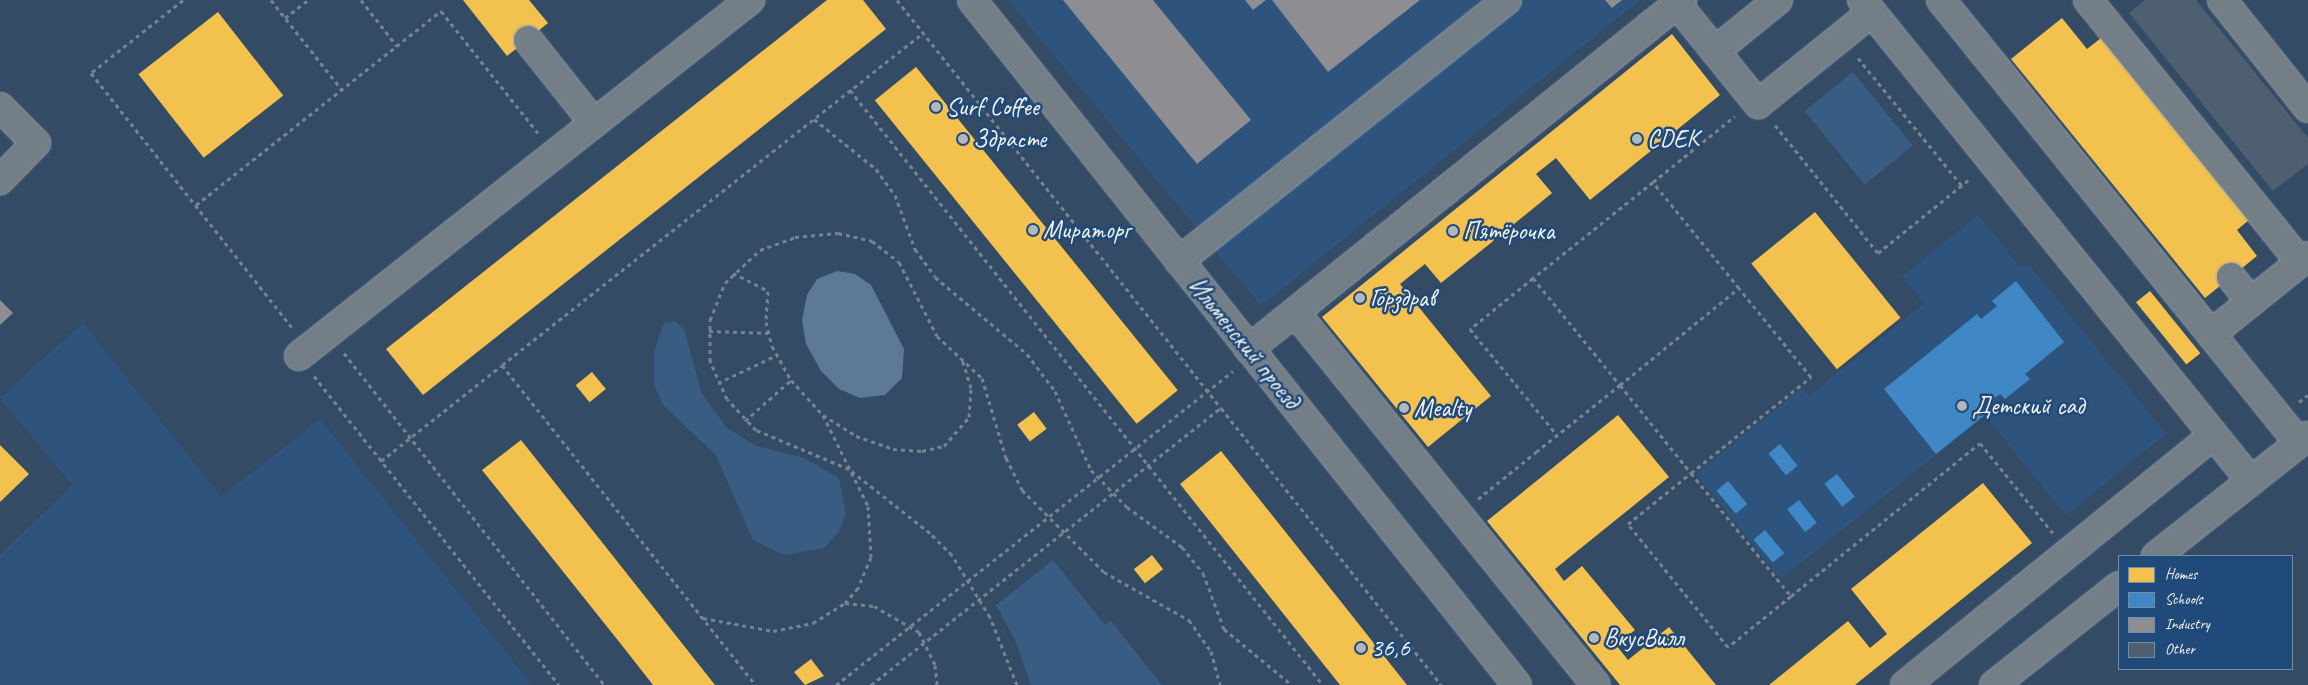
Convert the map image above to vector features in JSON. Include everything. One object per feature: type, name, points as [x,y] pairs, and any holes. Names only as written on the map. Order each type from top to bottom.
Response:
[{"type":"street","points":[[312,346],[750,0]]},
{"type":"street","name":"Ильменский проезд","points":[[972,0],[1517,685]]},
{"type":"street","points":[[1180,261],[1507,0]]},
{"type":"street","points":[[1715,51],[1778,0]]},
{"type":"street","points":[[1941,0],[2211,334],[2304,440],[2157,555]]},
{"type":"street","points":[[2088,0],[2304,259],[2211,334]]},
{"type":"street","points":[[2222,0],[2308,108]]},
{"type":"street","points":[[1252,352],[1295,312],[1679,2],[1756,102],[1841,37],[1867,6],[2251,481]]},
{"type":"street","points":[[528,40],[594,123]]},
{"type":"street","points":[[0,107],[36,143],[0,180]]},
{"type":"street","points":[[2231,277],[2251,302]]},
{"type":"street","points":[[1295,312],[1596,685]]},
{"type":"street","points":[[1905,685],[2214,435]]},
{"type":"street","points":[[1994,685],[2118,587]]},
{"type":"path","points":[[183,0],[91,73],[196,206],[312,346],[411,438],[604,685]]},
{"type":"path","points":[[271,0],[342,90]]},
{"type":"path","points":[[285,18],[308,0]]},
{"type":"path","points":[[361,0],[397,46]]},
{"type":"path","points":[[897,0],[1441,685]]},
{"type":"path","points":[[196,206],[441,11],[554,154]]},
{"type":"path","points":[[382,461],[923,33]]},
{"type":"path","points":[[1841,37],[1962,186]]},
{"type":"path","points":[[850,90],[1323,685]]},
{"type":"path","points":[[1557,435],[1470,329],[1756,102],[1878,253],[1992,161]]},
{"type":"path","points":[[814,119],[864,158],[888,183],[915,249],[935,277],[1007,335],[1037,366],[1055,390],[1084,458],[1098,478],[1113,493],[1182,547],[1203,572],[1224,629],[1292,685]]},
{"type":"path","points":[[1653,182],[1811,377],[1628,524],[1728,647],[1980,443],[2069,553]]},
{"type":"path","points":[[1018,685],[979,599],[952,555],[919,522],[849,469],[777,442],[745,421],[718,383],[710,361],[709,332],[718,295],[733,272],[760,250],[796,237],[838,233],[859,236],[899,262],[927,321],[985,385],[1012,473],[1062,534],[1110,576],[1189,620],[1212,651],[1220,685]]},
{"type":"path","points":[[733,272],[768,291],[768,333],[777,355],[791,380],[823,415],[856,436],[893,448],[922,451],[944,446],[969,417],[971,388],[962,358]]},
{"type":"path","points":[[1533,278],[1791,596]]},
{"type":"path","points":[[1458,514],[1739,288]]},
{"type":"path","points":[[709,332],[768,333]]},
{"type":"path","points":[[312,346],[382,461],[560,685]]},
{"type":"path","points":[[836,685],[1208,391],[1252,352]]},
{"type":"path","points":[[718,383],[777,355]]},
{"type":"path","points":[[502,365],[756,685]]},
{"type":"path","points":[[745,421],[791,380]]},
{"type":"path","points":[[871,685],[1221,408]]},
{"type":"path","points":[[702,617],[773,631],[813,623],[845,603],[867,572],[873,536],[868,506],[823,415]]},
{"type":"path","points":[[845,603],[887,610],[912,625],[925,642],[935,665],[937,685]]},
{"type":"shaded area","points":[[1008,0],[1640,0],[1261,306]]},
{"type":"shaded area","points":[[1853,72],[1913,146],[1865,185],[1805,111]]},
{"type":"shaded area","name":"Детский сад","points":[[1978,215],[2021,268],[2028,263],[2166,434],[2066,515],[1985,416],[1781,579],[1696,474],[1802,388],[1809,396],[1924,304],[1902,276]]},
{"type":"shaded area","points":[[837,271],[855,274],[871,285],[904,349],[902,378],[885,395],[860,398],[839,389],[821,371],[806,344],[802,320],[807,295],[817,279]]},
{"type":"shaded area","points":[[675,321],[684,329],[702,394],[727,428],[756,446],[804,458],[839,478],[846,514],[838,533],[824,548],[784,555],[753,540],[716,455],[663,405],[654,384],[654,352],[664,323]]},
{"type":"shaded area","points":[[83,323],[221,497],[320,419],[532,685],[0,685],[0,555],[72,485],[0,398]]},
{"type":"shaded area","points":[[1053,560],[1105,625],[1111,621],[1162,685],[1031,685],[1016,642],[996,605]]},
{"type":"building: Homes","points":[[463,0],[529,0],[548,23],[507,56]]},
{"type":"building: Homes","points":[[827,0],[863,0],[886,29],[423,395],[386,349]]},
{"type":"building: Homes","points":[[218,12],[283,96],[204,158],[138,74]]},
{"type":"building: Homes","points":[[2062,18],[2087,49],[2101,38],[2249,220],[2237,230],[2257,256],[2205,298],[2011,59]]},
{"type":"building: Homes","points":[[1672,34],[1720,95],[1590,200],[1556,158],[1536,174],[1552,193],[1497,238],[1441,283],[1425,264],[1400,284],[1491,396],[1428,447],[1322,317]]},
{"type":"building: Homes","points":[[916,67],[1178,390],[1137,424],[875,100]]},
{"type":"building: Homes","points":[[1815,212],[1901,318],[1837,369],[1751,264]]},
{"type":"building: Homes","points":[[2150,291],[2200,353],[2186,364],[2136,302]]},
{"type":"building: Homes","points":[[592,372],[606,389],[590,402],[576,385]]},
{"type":"building: Homes","points":[[1034,412],[1047,429],[1030,441],[1017,425]]},
{"type":"building: Homes","points":[[1618,415],[1669,477],[1555,569],[1564,581],[1582,566],[1635,630],[1616,645],[1628,660],[1669,627],[1716,685],[1620,685],[1487,521]]},
{"type":"building: Homes","points":[[521,440],[715,685],[653,685],[482,470]]},
{"type":"building: Homes","points":[[0,445],[29,474],[0,502]]},
{"type":"building: Homes","points":[[1221,451],[1407,685],[1340,685],[1180,484]]},
{"type":"building: Homes","points":[[1983,483],[2032,543],[1855,685],[1769,685],[1848,621],[1870,648],[1887,634],[1851,589]]},
{"type":"building: Homes","points":[[1152,555],[1163,569],[1145,583],[1134,569]]},
{"type":"building: Homes","points":[[811,659],[824,676],[805,685],[794,672]]},
{"type":"building: Schools","points":[[2016,281],[2064,342],[2025,374],[2030,379],[2005,399],[2000,394],[1986,404],[1991,410],[1936,454],[1884,389],[1977,314],[1981,319],[1997,306],[1992,301]]},
{"type":"building: Schools","points":[[1780,444],[1798,466],[1786,475],[1768,453]]},
{"type":"building: Schools","points":[[1837,474],[1855,497],[1842,507],[1824,484]]},
{"type":"building: Schools","points":[[1728,481],[1747,504],[1736,514],[1717,491]]},
{"type":"building: Schools","points":[[1799,500],[1817,523],[1805,532],[1787,509]]},
{"type":"building: Schools","points":[[1765,530],[1784,553],[1773,563],[1754,540]]},
{"type":"building: Industry","points":[[1063,0],[1153,0],[1251,120],[1197,164]]},
{"type":"building: Industry","points":[[1245,0],[1266,0],[1253,10]]},
{"type":"building: Industry","points":[[1272,0],[1420,0],[1328,72]]},
{"type":"building: Industry","points":[[1605,0],[1622,0],[1612,8]]},
{"type":"building: Industry","points":[[0,300],[13,313],[0,325]]},
{"type":"building: Other","points":[[2145,0],[2196,0],[2308,138],[2308,164],[2273,191],[2129,13]]},
{"type":"place","name":"Surf Coffee","points":[[936,107]]},
{"type":"place","name":"Здрасте","points":[[963,139]]},
{"type":"place","name":"CDEK","points":[[1637,139]]},
{"type":"place","name":"Мираторг","points":[[1033,230]]},
{"type":"place","name":"Пятёрочка","points":[[1453,231]]},
{"type":"place","name":"Горздрав","points":[[1360,298]]},
{"type":"place","name":"Детский сад","points":[[1962,406]]},
{"type":"place","name":"Mealty","points":[[1404,408]]},
{"type":"place","name":"ВкусВилл","points":[[1594,638]]},
{"type":"place","name":"36,6","points":[[1361,648]]}]
